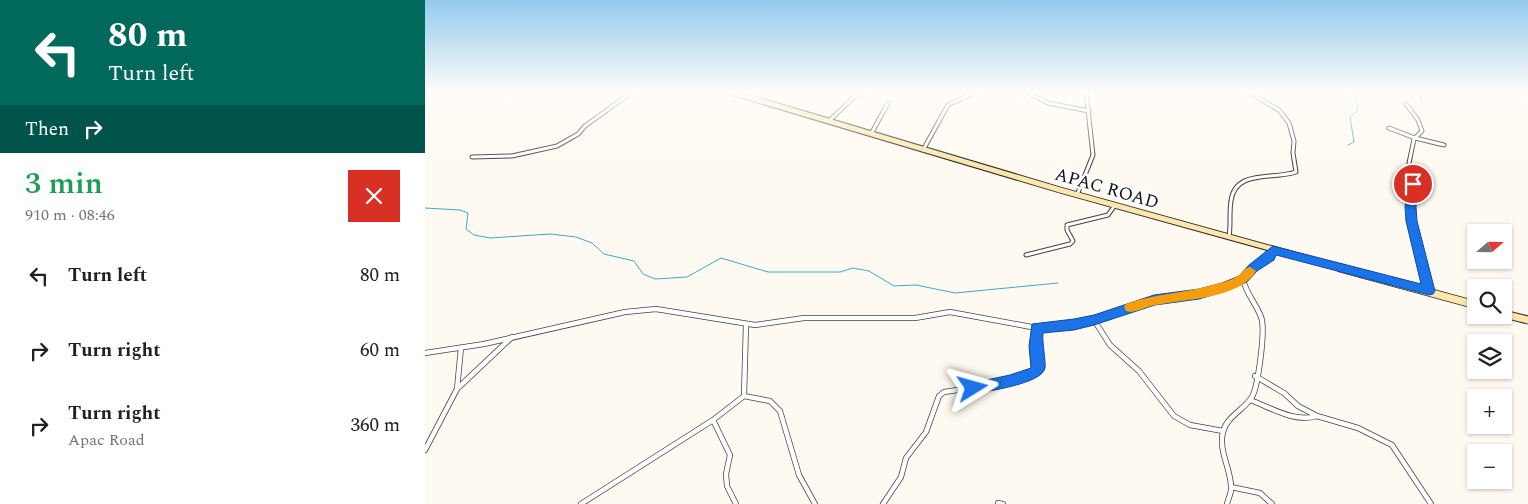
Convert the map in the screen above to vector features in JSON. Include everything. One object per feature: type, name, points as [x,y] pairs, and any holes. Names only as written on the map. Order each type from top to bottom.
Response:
[{"type":"main road","name":"APAC ROAD","points":[[811,116],[1077,195],[1467,302]]},
{"type":"main road","points":[[1512,316],[1528,320]]},
{"type":"street","points":[[472,157],[512,156],[557,146],[578,134],[585,126],[599,116]]},
{"type":"street","points":[[829,121],[835,116]]},
{"type":"street","points":[[871,134],[881,121],[882,116]]},
{"type":"street","points":[[923,150],[943,116]]},
{"type":"street","points":[[1077,195],[1093,155],[1089,116]]},
{"type":"street","points":[[1229,237],[1232,225],[1231,196],[1238,184],[1246,178],[1280,178],[1296,172],[1293,152],[1294,141],[1289,123],[1283,116]]},
{"type":"street","points":[[1416,116],[1422,131],[1415,138],[1411,146],[1409,163],[1416,176],[1410,207],[1411,221],[1429,291]]},
{"type":"street","points":[[1389,128],[1415,138],[1444,145]]},
{"type":"street","points":[[1026,255],[1073,243],[1067,230],[1067,225],[1108,215],[1115,205]]},
{"type":"street","points":[[425,353],[461,348],[639,310],[670,310],[746,324],[765,325],[804,318],[915,318],[950,312],[1037,328],[1074,324],[1094,320],[1154,300],[1205,292],[1243,279],[1253,268],[1270,257],[1273,250]]},
{"type":"street","points":[[1227,504],[1231,488],[1224,451],[1223,431],[1232,417],[1250,400],[1254,391],[1255,376],[1262,346],[1263,326],[1261,317],[1247,292],[1243,279]]},
{"type":"street","points":[[1094,320],[1110,345],[1139,371],[1173,416],[1190,425],[1223,431]]},
{"type":"street","points":[[744,396],[746,324]]},
{"type":"street","points":[[883,504],[899,481],[906,458],[927,432],[939,396],[944,392],[999,384],[1035,372],[1038,368],[1035,346],[1037,328]]},
{"type":"street","points":[[425,450],[457,389],[471,373],[513,336]]},
{"type":"street","points":[[457,389],[461,348]]},
{"type":"street","points":[[1255,376],[1284,393],[1298,406],[1317,416],[1358,428],[1392,445],[1431,504]]},
{"type":"street","points":[[581,504],[713,420],[744,396],[770,401],[780,411],[784,419],[799,475],[815,504]]},
{"type":"street","points":[[1250,400],[1300,419],[1317,416]]},
{"type":"street","points":[[713,420],[730,455],[726,474],[727,486],[735,504]]},
{"type":"street","points":[[1231,488],[1260,493],[1272,504]]},
{"type":"waterway","points":[[1348,145],[1354,142],[1350,117],[1352,116]]},
{"type":"waterway","points":[[425,208],[460,210],[468,213],[466,229],[474,235],[490,238],[550,234],[576,237],[592,243],[604,254],[634,261],[643,274],[655,279],[687,277],[721,258],[768,272],[840,272],[853,268],[869,271],[894,286],[916,285],[955,293],[1058,283]]},
{"type":"slow traffic","points":[[1130,307],[1154,300],[1199,294],[1225,287],[1243,279],[1250,271]]},
{"type":"route","points":[[973,388],[999,384],[1022,378],[1035,372],[1038,369],[1035,346],[1037,328],[1057,327],[1094,320],[1154,300],[1199,294],[1225,287],[1243,279],[1259,263],[1270,257],[1273,250],[1325,262],[1429,291],[1411,221],[1410,207],[1413,184]]}]
